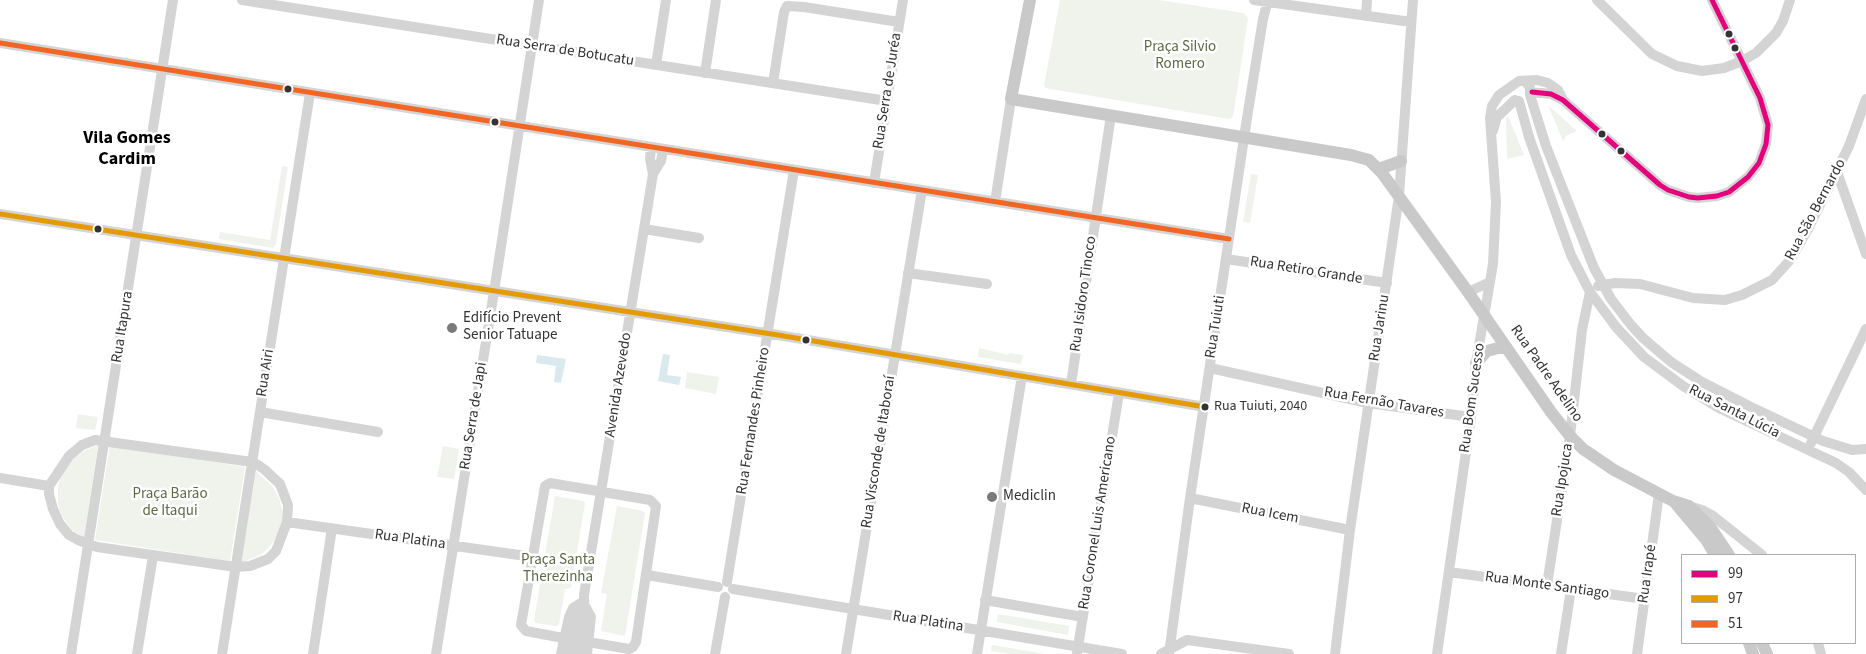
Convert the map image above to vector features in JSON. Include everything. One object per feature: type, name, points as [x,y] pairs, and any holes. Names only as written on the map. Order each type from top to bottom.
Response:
[{"type":"main road","points":[[1030,0],[1011,99],[1244,137]]},
{"type":"main road","name":"Rua Padre Adelino","points":[[1244,137],[1361,157],[1369,160],[1380,169],[1551,412],[1570,436],[1584,449],[1608,466],[1672,500],[1689,506]]},
{"type":"main road","points":[[1380,169],[1402,162]]},
{"type":"main road","points":[[1476,363],[1487,351],[1507,348]]},
{"type":"main road","points":[[1672,500],[1694,524],[1714,554]]},
{"type":"main road","points":[[1689,506],[1711,528],[1728,554]]},
{"type":"street","name":"Rua Itapura","points":[[71,654],[138,236],[173,0]]},
{"type":"street","name":"Rua Serra de Botucatu","points":[[242,0],[887,101]]},
{"type":"street","name":"Rua Serra de Japi","points":[[436,654],[539,0]]},
{"type":"street","points":[[656,65],[666,0]]},
{"type":"street","points":[[705,73],[716,0]]},
{"type":"street","name":"Rua Serra de Juréa","points":[[874,183],[903,0]]},
{"type":"street","points":[[1254,0],[1411,22]]},
{"type":"street","points":[[1366,16],[1367,0]]},
{"type":"street","name":"Rua Jarinu","points":[[1335,654],[1350,530],[1399,196],[1413,0]]},
{"type":"street","points":[[1597,0],[1652,54],[1664,61],[1690,69],[1702,70],[1724,68],[1756,53],[1776,33],[1785,16],[1790,0]]},
{"type":"street","points":[[1517,101],[1525,101],[1530,94],[1550,94],[1563,100],[1660,185],[1677,194],[1707,198],[1729,192],[1748,177],[1759,163],[1766,144],[1768,125],[1760,98],[1712,0]]},
{"type":"street","name":"Rua Tuiuti","points":[[1167,652],[1205,408],[1244,137],[1263,19],[1268,1]]},
{"type":"street","points":[[773,83],[784,12],[787,6],[899,22]]},
{"type":"street","points":[[0,43],[1229,239]]},
{"type":"street","points":[[1513,84],[1520,81],[1537,80],[1548,83],[1558,90],[1563,100]]},
{"type":"street","name":"Rua Santa Lúcia","points":[[1526,82],[1530,88],[1530,94],[1546,146],[1602,284],[1621,313],[1643,338],[1670,362],[1702,382],[1814,437],[1839,447],[1852,450],[1866,449]]},
{"type":"street","name":"Rua Santa Lúcia","points":[[1513,84],[1511,92],[1517,101],[1571,255],[1590,292],[1616,327],[1644,357],[1694,394],[1746,421],[1836,463],[1849,472],[1866,490]]},
{"type":"street","name":"Rua Bom Sucesso","points":[[1437,654],[1476,363],[1490,282],[1496,202],[1490,118],[1492,106],[1499,96],[1513,84]]},
{"type":"street","name":"Rua Airi","points":[[222,654],[310,92]]},
{"type":"street","points":[[995,202],[1011,99]]},
{"type":"street","name":"Rua São Bernardo","points":[[1602,284],[1640,284],[1693,298],[1725,300],[1758,288],[1772,280],[1791,259],[1837,172],[1849,146],[1866,99]]},
{"type":"street","name":"Rua Bom Sucesso","points":[[1491,142],[1497,117],[1517,101]]},
{"type":"street","name":"Rua Isidoro Tinoco","points":[[1071,384],[1111,115]]},
{"type":"street","name":"Avenida Azevedo","points":[[574,649],[653,174],[650,159],[651,147]]},
{"type":"street","name":"Avenida Azevedo","points":[[653,174],[661,161],[662,149]]},
{"type":"street","name":"Rua Fernandes Pinheiro","points":[[726,586],[794,170]]},
{"type":"street","points":[[1837,172],[1866,254]]},
{"type":"street","name":"Rua Visconde de Itaboraí","points":[[846,654],[922,190]]},
{"type":"street","points":[[1551,198],[1565,194]]},
{"type":"street","points":[[0,214],[895,354],[1205,408]]},
{"type":"street","points":[[644,229],[699,238]]},
{"type":"street","name":"Rua Retiro Grande","points":[[1226,259],[1387,283]]},
{"type":"street","points":[[908,272],[987,284]]},
{"type":"street","points":[[1468,292],[1490,282]]},
{"type":"street","points":[[1585,315],[1609,296],[1620,283]]},
{"type":"street","points":[[1590,292],[1602,284]]},
{"type":"street","name":"Rua Ipojuca","points":[[1547,585],[1570,436],[1585,315],[1590,292]]},
{"type":"street","points":[[1808,449],[1866,329]]},
{"type":"street","name":"Rua Fernão Tavares","points":[[1210,368],[1368,403],[1470,417]]},
{"type":"street","points":[[977,654],[1022,376]]},
{"type":"street","points":[[1694,394],[1702,382]]},
{"type":"street","name":"Rua Coronel Luis Americano","points":[[1077,651],[1119,392]]},
{"type":"street","points":[[260,412],[378,432]]},
{"type":"street","points":[[95,440],[252,462],[265,470],[280,484],[288,505],[287,522],[276,551],[268,560],[250,566],[236,567],[153,556],[88,544],[69,535],[60,524],[49,494],[49,486],[62,464],[82,445],[95,440]]},
{"type":"street","points":[[0,478],[49,486]]},
{"type":"street","points":[[574,649],[526,631],[522,625],[545,486],[550,483],[650,500],[655,504],[647,575],[636,642],[633,647],[622,648],[588,642]]},
{"type":"street","name":"Rua Irapé","points":[[1637,654],[1660,494]]},
{"type":"street","name":"Rua Icem","points":[[1190,498],[1350,530]]},
{"type":"street","name":"Rua Padre Adelino","points":[[1689,506],[1714,516],[1761,554]]},
{"type":"street","name":"Rua Platina","points":[[287,522],[533,557]]},
{"type":"street","points":[[313,654],[332,528]]},
{"type":"street","points":[[137,654],[153,556]]},
{"type":"street","name":"Rua Monte Santiago","points":[[1448,572],[1645,599]]},
{"type":"street","name":"Rua Platina","points":[[647,575],[726,586],[854,610],[980,630],[1077,651],[1122,654]]},
{"type":"street","points":[[715,654],[725,597],[719,592],[726,586]]},
{"type":"street","points":[[1561,654],[1571,589]]},
{"type":"street","points":[[985,600],[1083,617]]},
{"type":"street","name":"Avenida Azevedo","points":[[561,654],[588,642],[591,617],[583,601]]},
{"type":"street","name":"Avenida Azevedo","points":[[574,649],[573,608],[583,601]]},
{"type":"street","points":[[1167,652],[1187,640],[1289,654]]},
{"type":"green space","name":"Praça Silvio Romero","points":[[1060,0],[1159,0],[1244,13],[1248,18],[1233,117],[1229,119],[1045,88]]},
{"type":"green space","points":[[1548,105],[1577,131],[1566,136],[1563,141]]},
{"type":"green space","points":[[1508,116],[1524,155],[1507,159],[1506,118]]},
{"type":"green space","points":[[282,166],[288,167],[276,244],[273,248],[219,239],[220,232],[270,240]]},
{"type":"green space","points":[[1251,174],[1258,175],[1250,223],[1243,222]]},
{"type":"green space","points":[[979,348],[1008,355],[1009,353],[1023,355],[1021,364],[978,357]]},
{"type":"green space","points":[[687,372],[719,377],[716,394],[685,388]]},
{"type":"green space","points":[[78,414],[98,417],[95,430],[76,428]]},
{"type":"green space","name":"Praça Barão de Itaqui","points":[[98,445],[84,538],[71,529],[61,514],[58,505],[58,486],[60,478],[69,462],[84,451]]},
{"type":"green space","name":"Praça Barão de Itaqui","points":[[110,445],[245,467],[230,561],[95,540]]},
{"type":"green space","points":[[443,446],[459,449],[454,479],[437,477]]},
{"type":"green space","name":"Praça Barão de Itaqui","points":[[256,471],[273,487],[279,498],[282,522],[278,534],[262,554],[241,563]]},
{"type":"green space","name":"Praça Santa Therezinha","points":[[555,496],[585,503],[571,588],[565,589],[559,624],[557,626],[536,623],[534,620]]},
{"type":"green space","name":"Praça Santa Therezinha","points":[[617,506],[645,513],[625,636],[601,631],[607,594],[601,593]]},
{"type":"green space","points":[[998,614],[1069,626],[1068,635],[997,622]]},
{"type":"green space","points":[[992,645],[1045,654],[1010,654],[991,651]]},
{"type":"shaded area","points":[[663,354],[670,355],[667,375],[681,377],[679,385],[658,381]]},
{"type":"shaded area","points":[[537,355],[566,359],[561,383],[554,382],[556,366],[536,363]]},
{"type":"transit line","name":"99","points":[[1532,92],[1551,94],[1563,100],[1668,190],[1698,198],[1717,196],[1729,192],[1748,177],[1759,163],[1766,144],[1768,125],[1760,98],[1712,0]]},
{"type":"transit line","name":"51","points":[[0,43],[1229,239]]},
{"type":"transit line","name":"97","points":[[0,214],[778,335],[1205,407]]},
{"type":"place","name":"Edifício Prevent Senior Tatuape","points":[[452,328]]},
{"type":"place","name":"Rua Tuiuti, 2040","points":[[1205,407]]},
{"type":"place","name":"Mediclin","points":[[992,497]]},
{"type":"district","name":"Vila Gomes Cardim","points":[[127,149]]}]
